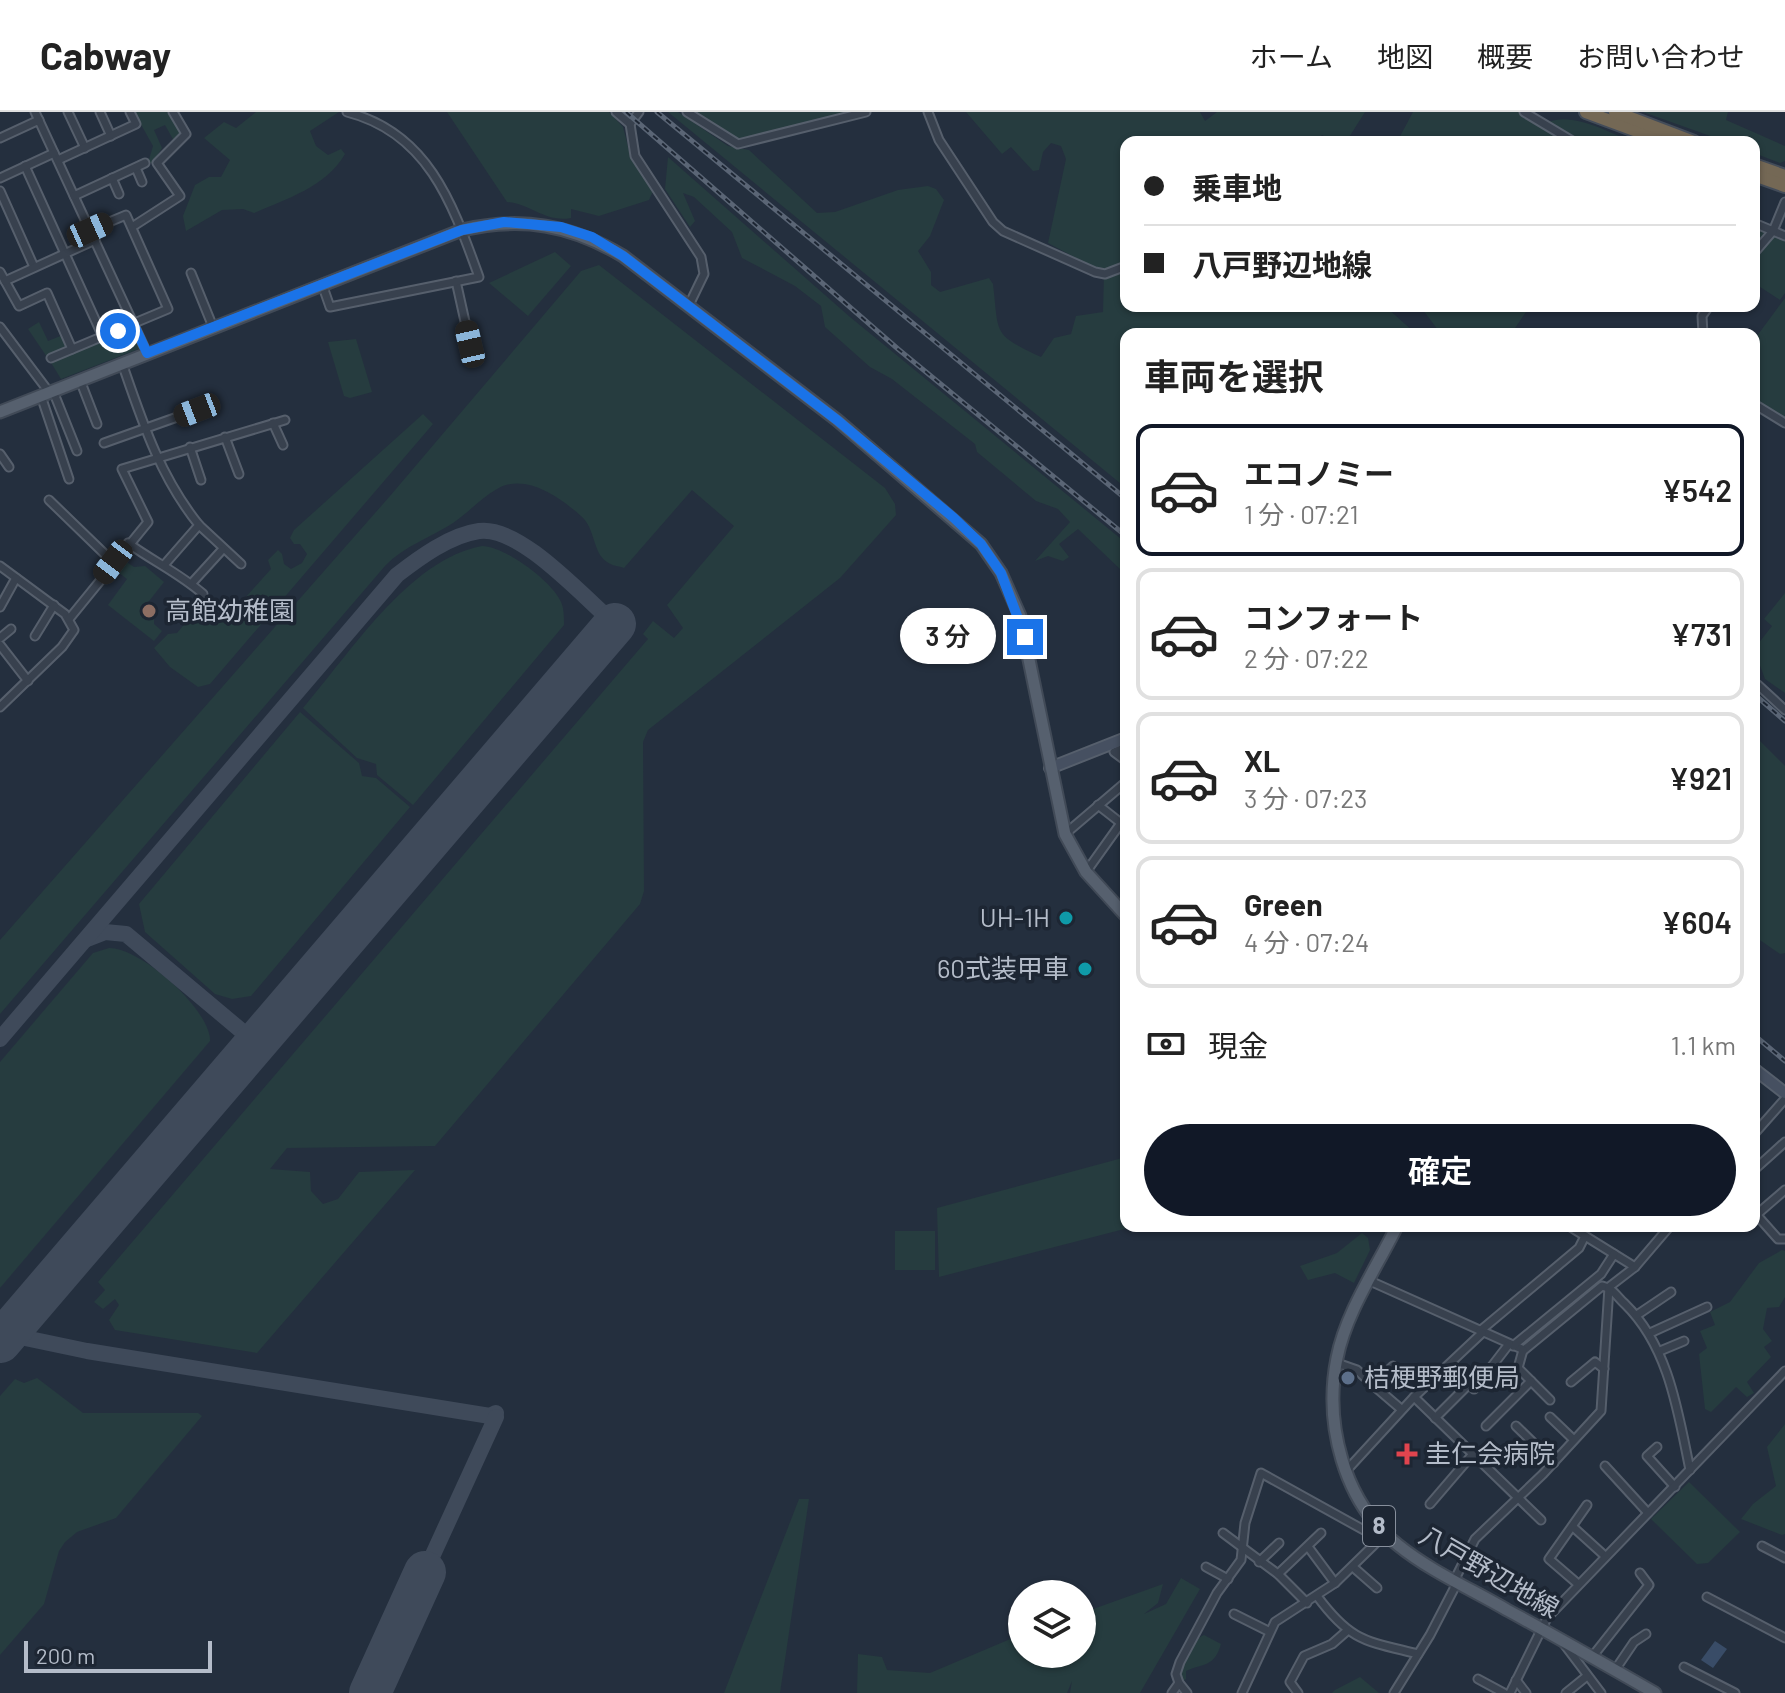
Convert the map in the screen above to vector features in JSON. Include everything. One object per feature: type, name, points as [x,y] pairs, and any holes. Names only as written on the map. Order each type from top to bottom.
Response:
[{"type":"highway","points":[[1586,112],[1651,136]]},
{"type":"highway","points":[[1615,112],[1678,136]]},
{"type":"highway","points":[[1760,167],[1785,176]]},
{"type":"highway","points":[[1760,177],[1785,186]]},
{"type":"main road","points":[[0,412],[462,230],[517,222],[571,230],[623,256],[689,305],[837,420],[981,544],[1001,573],[1020,616],[1065,834],[1086,872],[1120,909]]},
{"type":"main road","name":"八戸野辺地線","points":[[1394,1232],[1346,1328],[1337,1363],[1334,1418],[1346,1471],[1359,1498],[1382,1536],[1655,1693]]},
{"type":"street","points":[[68,112],[85,148]]},
{"type":"street","points":[[100,112],[111,136]]},
{"type":"street","points":[[0,178],[25,166],[85,148],[136,124],[130,112]]},
{"type":"street","points":[[132,227],[180,196],[157,163],[186,134],[173,112]]},
{"type":"street","points":[[322,284],[330,307],[479,277],[462,230],[416,148],[389,129],[347,112]]},
{"type":"street","points":[[616,112],[630,124],[635,156],[701,257],[704,274],[689,305]]},
{"type":"street","points":[[630,124],[639,112]]},
{"type":"street","points":[[687,112],[738,144],[866,112]]},
{"type":"street","points":[[928,112],[939,140],[987,215],[1003,231],[1095,272],[1105,274],[1120,268]]},
{"type":"street","points":[[1524,112],[1564,136]]},
{"type":"street","points":[[0,138],[37,116],[147,353]]},
{"type":"street","points":[[74,196],[145,163]]},
{"type":"street","points":[[25,166],[103,337]]},
{"type":"street","points":[[136,168],[142,182]]},
{"type":"street","points":[[112,178],[119,194]]},
{"type":"street","points":[[0,191],[34,267]]},
{"type":"street","points":[[1760,246],[1773,231],[1785,202]]},
{"type":"street","points":[[51,358],[168,309],[126,215],[90,230]]},
{"type":"street","points":[[1760,226],[1785,236]]},
{"type":"street","points":[[5,281],[95,240]]},
{"type":"street","points":[[0,272],[19,306],[47,293],[72,349]]},
{"type":"street","points":[[191,273],[213,327]]},
{"type":"street","points":[[456,281],[470,344]]},
{"type":"street","points":[[0,327],[47,393],[77,451]]},
{"type":"street","points":[[122,363],[145,430],[174,494],[222,550],[241,564]]},
{"type":"street","points":[[80,380],[97,424]]},
{"type":"street","points":[[47,393],[69,479]]},
{"type":"street","points":[[1760,408],[1785,423]]},
{"type":"street","points":[[104,443],[197,410]]},
{"type":"street","points":[[69,619],[148,522],[122,469],[285,420]]},
{"type":"street","points":[[273,423],[283,445]]},
{"type":"street","points":[[225,437],[239,474]]},
{"type":"street","points":[[190,447],[201,480]]},
{"type":"street","points":[[0,454],[9,467]]},
{"type":"street","points":[[49,500],[113,562]]},
{"type":"street","points":[[165,564],[199,525]]},
{"type":"street","points":[[128,543],[156,563],[165,564],[203,594]]},
{"type":"street","points":[[191,584],[222,550]]},
{"type":"street","points":[[0,566],[69,619],[72,636],[1,704]]},
{"type":"street","points":[[0,607],[16,578]]},
{"type":"street","points":[[35,636],[54,605]]},
{"type":"street","points":[[0,638],[11,629]]},
{"type":"street","points":[[0,645],[28,681]]},
{"type":"street","points":[[1760,687],[1785,710]]},
{"type":"street","points":[[1050,768],[1120,740]]},
{"type":"street","points":[[1065,834],[1120,787]]},
{"type":"street","points":[[1098,805],[1120,823]]},
{"type":"street","points":[[1086,872],[1120,829]]},
{"type":"street","points":[[1760,1074],[1785,1093]]},
{"type":"street","points":[[1760,1127],[1785,1099]]},
{"type":"street","points":[[1760,1165],[1785,1142]]},
{"type":"street","points":[[1760,1209],[1785,1190]]},
{"type":"street","points":[[1760,1219],[1778,1239],[1785,1239]]},
{"type":"street","points":[[1579,1232],[1635,1267]]},
{"type":"street","points":[[1394,1693],[1418,1654],[1475,1539],[1554,1463],[1601,1411],[1609,1287],[1635,1267],[1665,1232]]},
{"type":"street","points":[[1346,1471],[1401,1409],[1481,1332],[1579,1248],[1585,1236]]},
{"type":"street","points":[[1435,1418],[1469,1384],[1477,1386],[1511,1345],[1601,1274],[1614,1254]]},
{"type":"street","points":[[1370,1281],[1523,1350]]},
{"type":"street","points":[[1550,1400],[1518,1368],[1523,1350],[1602,1286],[1609,1287],[1637,1315],[1660,1351],[1690,1470]]},
{"type":"street","points":[[1637,1315],[1671,1292]]},
{"type":"street","points":[[1650,1333],[1707,1307]]},
{"type":"street","points":[[1660,1351],[1684,1341]]},
{"type":"street","points":[[1571,1382],[1595,1362],[1604,1369]]},
{"type":"street","points":[[1337,1363],[1357,1370],[1401,1409]]},
{"type":"street","points":[[1373,1385],[1393,1366]]},
{"type":"street","points":[[1478,1679],[1507,1693],[1516,1680],[1539,1627],[1785,1371]]},
{"type":"street","points":[[1486,1426],[1531,1381]]},
{"type":"street","points":[[1414,1397],[1541,1520]]},
{"type":"street","points":[[1550,1417],[1573,1439]]},
{"type":"street","points":[[1516,1426],[1554,1463]]},
{"type":"street","points":[[1657,1447],[1647,1456],[1675,1487]]},
{"type":"street","points":[[1430,1504],[1472,1455]]},
{"type":"street","points":[[1605,1466],[1648,1513]]},
{"type":"street","points":[[1187,1693],[1176,1674],[1180,1662],[1241,1560],[1251,1496],[1261,1473],[1382,1536],[1335,1583],[1279,1619],[1268,1631],[1242,1693]]},
{"type":"street","points":[[1578,1584],[1549,1559],[1587,1505]]},
{"type":"street","points":[[1573,1527],[1605,1556]]},
{"type":"street","points":[[1223,1533],[1278,1574],[1307,1603]]},
{"type":"street","points":[[1278,1574],[1309,1548],[1321,1533]]},
{"type":"street","points":[[1259,1562],[1279,1543]]},
{"type":"street","points":[[1762,1546],[1785,1558]]},
{"type":"street","points":[[1309,1548],[1335,1583]]},
{"type":"street","points":[[1206,1567],[1228,1579]]},
{"type":"street","points":[[1353,1567],[1377,1588]]},
{"type":"street","points":[[1592,1657],[1649,1585],[1640,1573]]},
{"type":"street","points":[[1317,1596],[1348,1630],[1369,1644],[1418,1654]]},
{"type":"street","points":[[1707,1597],[1785,1638]]},
{"type":"street","points":[[1234,1614],[1268,1631]]},
{"type":"street","points":[[1298,1693],[1290,1682],[1299,1662],[1348,1630]]},
{"type":"street","points":[[1615,1670],[1634,1642],[1646,1634]]},
{"type":"street","points":[[1561,1639],[1601,1693]]},
{"type":"street","points":[[1684,1667],[1735,1693]]},
{"type":"street","points":[[1566,1693],[1587,1676]]},
{"type":"street","points":[[1516,1680],[1526,1693]]},
{"type":"street","points":[[1172,1693],[1179,1683]]},
{"type":"green space","points":[[134,112],[169,112],[181,131],[174,141],[165,125],[154,130],[162,148],[152,163],[148,163],[153,146]]},
{"type":"green space","points":[[256,112],[339,112],[310,131],[316,146],[328,155],[341,149],[345,154],[327,175],[292,197],[254,213],[243,209],[222,210],[186,231],[183,216],[195,185],[209,177],[221,177],[230,160],[204,138],[224,122],[236,128]]},
{"type":"green space","points":[[447,112],[609,112],[623,127],[630,154],[654,189],[649,200],[599,216],[571,209],[571,218],[554,218],[507,202]]},
{"type":"green space","points":[[668,112],[678,112],[728,146],[749,150],[817,213],[835,212],[898,190],[928,186],[936,189],[944,200],[930,236],[918,251],[931,272],[931,285],[940,292],[989,278],[993,284],[1001,331],[1014,343],[1041,357],[1054,338],[1071,334],[1076,316],[1103,312],[1104,273],[1048,243],[1066,159],[1061,146],[1051,143],[1043,152],[1039,170],[1033,171],[1011,147],[1002,154],[966,112],[1200,112],[1205,121],[1217,112],[1365,112],[1350,136],[1120,136],[1120,312],[1392,312],[1409,328],[1120,328],[1120,483]]},
{"type":"green space","points":[[693,112],[852,112],[741,141],[734,140]]},
{"type":"green space","points":[[1413,112],[1519,112],[1549,122],[1580,122],[1619,136],[1400,136]]},
{"type":"green space","points":[[1643,112],[1728,112],[1726,120],[1785,146],[1785,161],[1780,163],[1760,155],[1760,136],[1710,136]]},
{"type":"green space","points":[[668,157],[850,317],[1120,538],[1120,569],[1078,529],[1059,544],[1069,557],[1063,561],[1048,556],[1035,561],[1070,522],[1058,509],[1036,501],[977,452],[975,444],[892,379],[870,367],[825,327],[821,306],[795,286],[742,258],[732,232],[694,197],[683,193],[695,221],[690,227],[665,189]]},
{"type":"green space","points":[[1760,230],[1785,240],[1785,293],[1780,300],[1760,287]]},
{"type":"green space","points":[[555,252],[571,266],[528,316],[489,283]]},
{"type":"green space","points":[[599,265],[885,488],[895,504],[896,515],[840,578],[648,730],[643,742],[644,891],[640,904],[435,1146],[287,1148],[270,1169],[310,1172],[311,1191],[323,1204],[338,1199],[359,1172],[415,1170],[257,1353],[115,1330],[109,1320],[119,1305],[115,1299],[103,1309],[94,1302],[105,1290],[98,1282],[648,639],[643,634],[653,621],[674,638],[683,628],[667,605],[734,526],[692,490],[624,568],[602,558],[586,521],[553,495],[531,485],[508,485],[497,489],[453,523],[385,566],[0,1014],[0,940],[390,496],[581,271]]},
{"type":"green space","points":[[1785,298],[1785,418],[1760,402],[1760,332]]},
{"type":"green space","points":[[1424,312],[1526,312],[1515,328],[1436,328]]},
{"type":"green space","points":[[39,322],[48,341],[63,335],[67,349],[47,357],[28,329]]},
{"type":"green space","points":[[132,328],[141,348],[61,379],[50,361]]},
{"type":"green space","points":[[356,339],[372,392],[350,398],[344,396],[328,342]]},
{"type":"green space","points":[[423,414],[433,424],[210,684],[198,687],[170,667],[154,648],[168,634],[177,633],[203,602],[226,619],[271,569],[268,560],[278,550],[284,564],[291,569],[302,563],[307,554],[300,544],[294,544],[290,538],[294,530]]},
{"type":"green space","points":[[482,546],[514,558],[547,583],[561,603],[564,625],[413,805],[377,775],[376,764],[357,758],[303,708],[382,612],[405,589],[430,569],[455,555]]},
{"type":"green space","points":[[122,559],[134,567],[145,566],[164,582],[146,605],[154,617],[154,624],[162,631],[154,641],[108,605],[127,579],[114,569]]},
{"type":"green space","points":[[1785,593],[1785,693],[1765,679],[1760,665],[1760,641],[1772,626],[1764,619]]},
{"type":"green space","points":[[300,712],[359,763],[362,776],[376,778],[410,807],[251,996],[232,999],[215,994],[145,932],[139,904]]},
{"type":"green space","points":[[1760,741],[1785,766],[1785,953],[1780,954],[1760,940]]},
{"type":"green space","points":[[109,948],[138,958],[172,982],[199,1013],[210,1041],[0,1288],[0,1062],[93,953]]},
{"type":"green space","points":[[1120,1159],[1120,1230],[939,1277],[937,1208]]},
{"type":"green space","points":[[895,1231],[935,1231],[935,1270],[895,1270]]},
{"type":"green space","points":[[1362,1233],[1368,1238],[1370,1250],[1354,1283],[1335,1273],[1308,1280],[1300,1266],[1337,1253]]},
{"type":"green space","points":[[1785,1251],[1785,1297],[1779,1307],[1767,1308],[1763,1329],[1772,1341],[1764,1347],[1771,1357],[1747,1382],[1754,1393],[1747,1397],[1736,1387],[1711,1412],[1705,1409],[1699,1354],[1707,1348],[1700,1331],[1715,1325],[1710,1312],[1730,1302],[1759,1263]]},
{"type":"green space","points":[[37,1378],[83,1413],[198,1413],[202,1416],[116,1518],[77,1532],[65,1542],[59,1551],[44,1604],[0,1655],[0,1396],[15,1379],[24,1383]]},
{"type":"green space","points":[[1785,1424],[1785,1534],[1782,1535],[1741,1519],[1753,1504],[1776,1486],[1767,1447]]},
{"type":"green space","points":[[1689,1482],[1740,1532],[1708,1563],[1697,1564],[1651,1519]]},
{"type":"green space","points":[[799,1499],[809,1499],[780,1693],[724,1693]]},
{"type":"green space","points":[[1181,1578],[1200,1589],[1140,1693],[1070,1693],[1072,1681],[1067,1693],[857,1693],[858,1654],[882,1657],[887,1670],[930,1673],[1008,1640],[1008,1668],[1096,1668],[1096,1608],[1163,1584],[1158,1603],[1144,1614],[1166,1604]]},
{"type":"green space","points":[[1204,1635],[1221,1644],[1218,1652],[1207,1664],[1186,1671],[1186,1679],[1182,1682],[1181,1669],[1186,1655]]},
{"type":"green space","points":[[1360,1677],[1379,1693],[1332,1693],[1335,1690]]},
{"type":"water","points":[[1715,1641],[1727,1649],[1713,1668],[1701,1660]]},
{"type":"taxiway","points":[[0,1039],[397,575],[425,555],[468,533],[495,532],[532,551],[615,624]]},
{"type":"taxiway","points":[[87,939],[105,932],[126,934],[256,1043]]},
{"type":"taxiway","points":[[6,1334],[87,1351],[490,1416],[496,1413]]},
{"type":"taxiway","points":[[425,1572],[496,1417]]},
{"type":"runway","points":[[0,1342],[615,624]]},
{"type":"runway","points":[[370,1693],[425,1572]]},
{"type":"railway","points":[[626,112],[898,349],[1120,531]]},
{"type":"railway","points":[[657,112],[1120,494]]},
{"type":"railway","points":[[1760,699],[1785,721]]},
{"type":"railway","points":[[1760,1040],[1785,1061]]},
{"type":"place","name":"高館幼稚園","points":[[149,611]]},
{"type":"place","name":"UH-1H","points":[[1066,918]]},
{"type":"place","name":"60式装甲車","points":[[1085,969]]},
{"type":"place","name":"桔梗野郵便局","points":[[1348,1378]]},
{"type":"place","name":"圭仁会病院","points":[[1407,1454]]},
{"type":"route","points":[[118,331],[134,325],[147,353],[425,243],[481,225],[530,222],[561,227],[592,237],[689,305],[837,420],[954,518],[981,544],[1001,573],[1011,592],[1025,637]]}]
